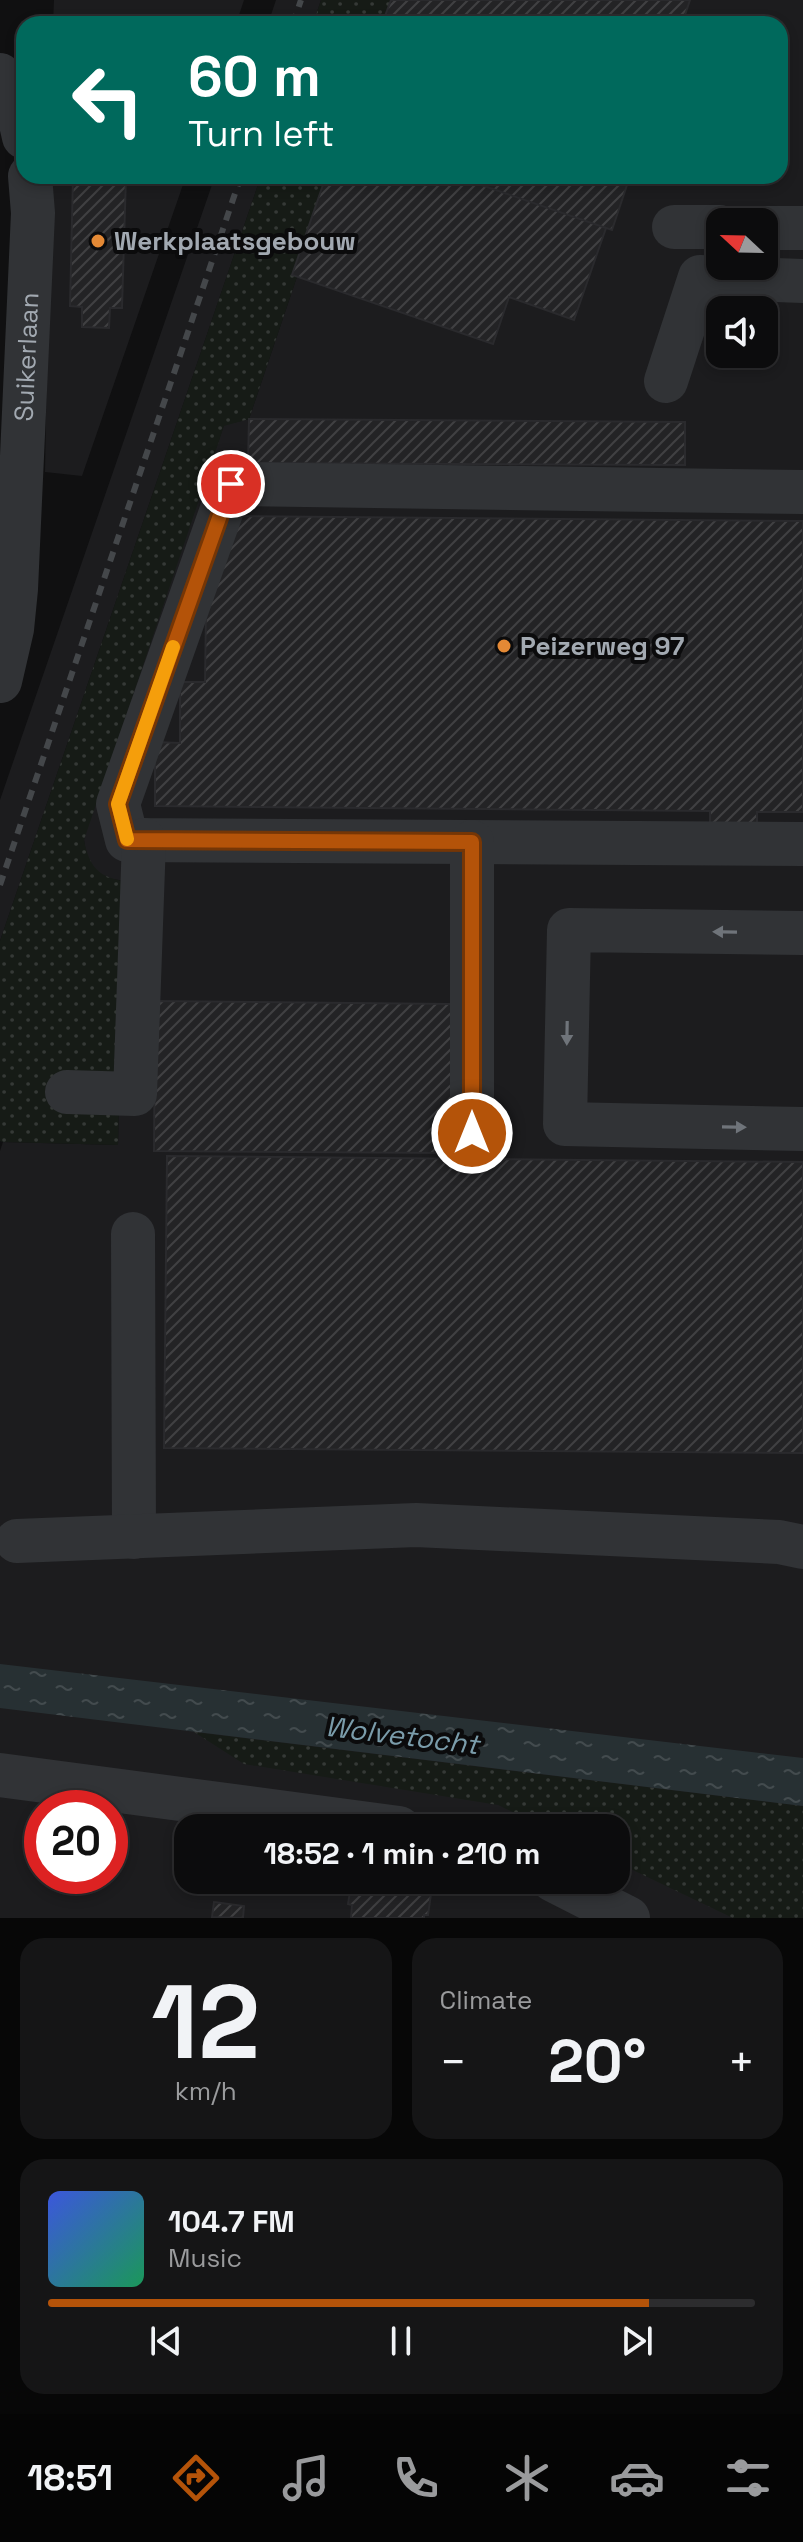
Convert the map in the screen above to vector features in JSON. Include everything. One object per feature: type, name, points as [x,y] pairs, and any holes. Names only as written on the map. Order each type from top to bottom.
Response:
[{"type":"lane","points":[[0,75],[16,106]]},
{"type":"lane","name":"Suikerlaan","points":[[0,681],[12,629],[16,589],[33,213],[31,184]]},
{"type":"lane","points":[[674,227],[706,227]]},
{"type":"lane","points":[[778,228],[803,228]]},
{"type":"lane","points":[[666,381],[700,277],[803,281]]},
{"type":"lane","points":[[803,492],[231,484],[118,804],[127,840],[803,844]]},
{"type":"lane","points":[[67,1092],[135,1094],[144,840]]},
{"type":"lane","points":[[472,842],[472,1133]]},
{"type":"lane","points":[[803,933],[569,930],[565,1124],[803,1129]]},
{"type":"lane","points":[[133,1234],[134,1537]]},
{"type":"lane","points":[[17,1541],[416,1525],[779,1542],[803,1547]]},
{"type":"lane","points":[[0,1775],[294,1814]]},
{"type":"lane","points":[[581,1894],[628,1918]]},
{"type":"shaded area","points":[[54,0],[244,0],[239,16],[53,16]]},
{"type":"shaded area","points":[[276,0],[321,0],[316,16],[271,16]]},
{"type":"shaded area","points":[[321,0],[391,0],[386,16],[316,16]]},
{"type":"shaded area","points":[[391,0],[803,0],[803,1918],[0,1918],[0,1151],[3,1142],[118,1145],[124,881],[107,878],[95,871],[87,859],[84,840],[224,425],[249,419],[328,184],[788,184],[788,16],[385,16]]},
{"type":"shaded area","points":[[50,184],[183,184],[82,476],[45,472]]},
{"type":"shaded area","points":[[212,184],[258,184],[0,941],[0,800]]},
{"type":"shaded area","points":[[258,184],[328,184],[249,419],[224,426],[84,840],[96,869],[107,877],[124,881],[118,1145],[0,1141],[0,941]]},
{"type":"shaded area","points":[[194,1732],[803,1806],[803,1918],[733,1918],[630,1869],[630,1814],[517,1814],[498,1805],[244,1764]]},
{"type":"water","name":"Wolvetocht","points":[[0,1664],[803,1758],[803,1806],[0,1708]]},
{"type":"building","points":[[391,0],[690,0],[685,16],[385,16]]},
{"type":"building","name":"Werkplaatsgebouw","points":[[73,184],[126,184],[122,308],[110,308],[109,328],[82,327],[82,307],[70,306]]},
{"type":"building","points":[[323,184],[478,184],[606,228],[574,320],[509,297],[493,344],[292,275]]},
{"type":"building","points":[[478,184],[627,184],[612,230]]},
{"type":"building","points":[[249,419],[685,422],[685,465],[248,463]]},
{"type":"building","name":"Peizerweg 97","points":[[238,516],[803,521],[803,812],[757,812],[757,823],[710,823],[710,811],[155,806],[155,742],[180,743],[180,682],[205,682],[206,610]]},
{"type":"building","points":[[155,1001],[451,1004],[451,1153],[154,1151]]},
{"type":"building","points":[[167,1156],[803,1162],[803,1453],[164,1448]]},
{"type":"building","points":[[350,1894],[431,1894],[428,1915],[424,1918],[351,1918],[352,1905],[348,1904]]},
{"type":"building","points":[[214,1902],[244,1906],[243,1918],[212,1917]]},
{"type":"railway","points":[[296,16],[301,0]]},
{"type":"railway","points":[[0,885],[238,184]]},
{"type":"slow traffic","points":[[127,839],[118,804],[173,647]]},
{"type":"place","name":"Werkplaatsgebouw","points":[[98,241]]},
{"type":"place","name":"Peizerweg 97","points":[[504,646]]},
{"type":"route","points":[[231,484],[118,804],[127,840],[472,842],[472,1133]]}]
